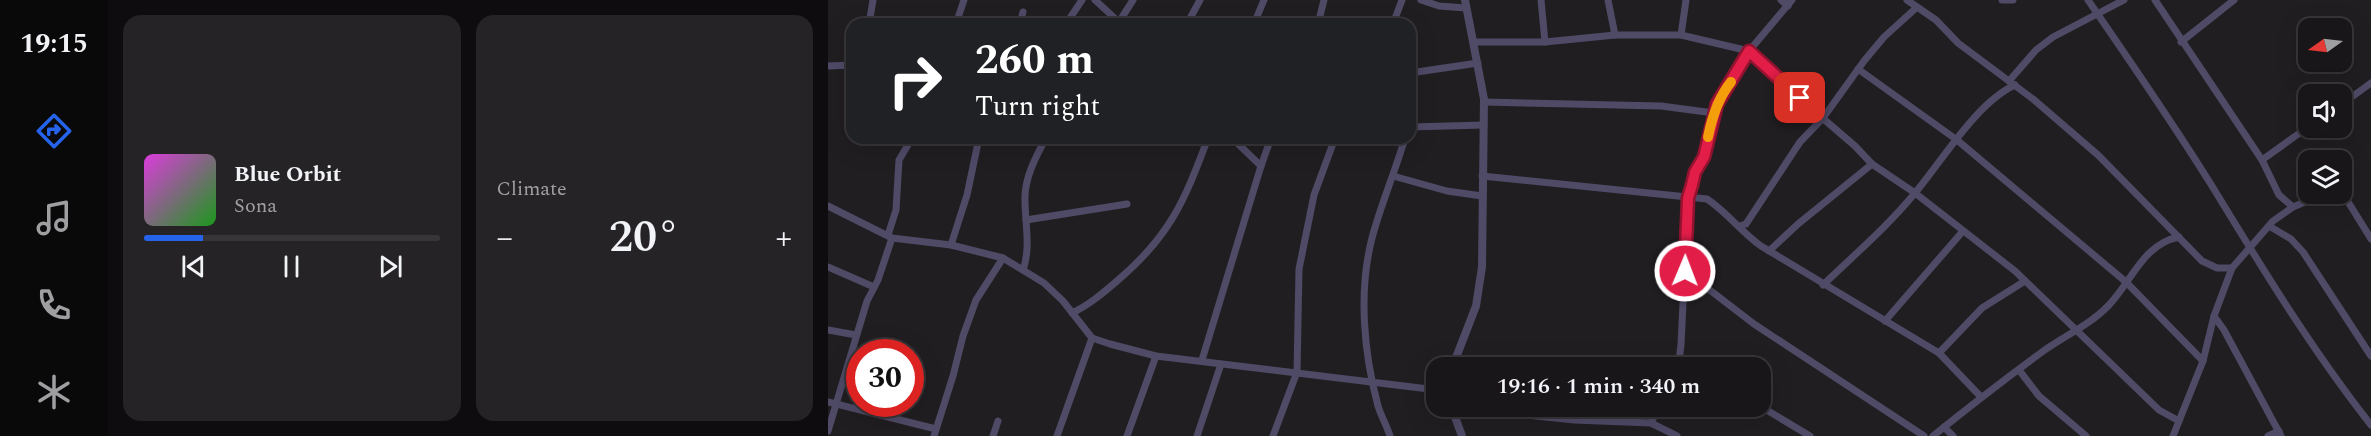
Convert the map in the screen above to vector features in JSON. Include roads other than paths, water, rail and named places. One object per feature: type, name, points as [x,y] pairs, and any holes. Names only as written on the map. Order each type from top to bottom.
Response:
[{"type":"street","points":[[870,18],[873,0]]},
{"type":"street","points":[[958,18],[964,0]]},
{"type":"street","points":[[1070,18],[1082,0]]},
{"type":"street","points":[[1095,0],[1115,18]]},
{"type":"street","points":[[1123,18],[1133,0]]},
{"type":"street","points":[[1190,18],[1200,0]]},
{"type":"street","points":[[1256,18],[1264,0]]},
{"type":"street","points":[[1320,18],[1324,0]]},
{"type":"street","points":[[1395,18],[1402,0]]},
{"type":"street","points":[[1421,0],[1439,6],[1466,4],[1484,102],[1480,288],[1476,306],[1456,357]]},
{"type":"street","points":[[1541,0],[1545,42]]},
{"type":"street","points":[[1608,0],[1615,35]]},
{"type":"street","points":[[1681,35],[1686,0]]},
{"type":"street","points":[[1679,357],[1688,198],[1695,172],[1704,157],[1714,113],[1723,91],[1749,51],[1790,3],[1780,0]]},
{"type":"street","points":[[1907,0],[1936,20],[1958,43],[2012,83],[2098,155],[2202,261],[2217,268],[2232,268]]},
{"type":"street","points":[[2002,0],[2013,0]]},
{"type":"street","points":[[2088,0],[2320,357],[2371,426]]},
{"type":"street","points":[[1823,285],[1872,239],[1915,193],[1957,140],[1997,95],[2012,83],[2036,50],[2053,37],[2124,0]]},
{"type":"street","points":[[2155,0],[2262,160],[2279,195],[2293,207]]},
{"type":"street","points":[[2181,42],[2234,0]]},
{"type":"street","points":[[1739,226],[1746,224],[1800,142],[1823,118],[1858,69],[1884,37],[1916,8]]},
{"type":"street","points":[[1022,18],[1023,12]]},
{"type":"street","points":[[1474,42],[1545,42],[1615,35],[1681,35],[1749,51],[1872,164],[1915,193],[2015,271],[2158,410],[2179,421]]},
{"type":"street","points":[[1416,72],[1478,63]]},
{"type":"street","points":[[828,66],[846,65]]},
{"type":"street","points":[[1858,69],[1957,140],[2126,282],[2203,361]]},
{"type":"street","points":[[2352,96],[2371,82]]},
{"type":"street","points":[[1484,102],[1660,106],[1714,113]]},
{"type":"street","points":[[1416,127],[1484,125]]},
{"type":"street","points":[[2262,160],[2298,134]]},
{"type":"street","points":[[828,431],[856,335],[890,237],[896,210],[899,160],[908,144]]},
{"type":"street","points":[[951,245],[967,195],[978,144]]},
{"type":"street","points":[[1023,270],[1027,257],[1024,197],[1035,159],[1043,144]]},
{"type":"street","points":[[1072,313],[1103,293],[1139,262],[1161,239],[1173,222],[1206,144]]},
{"type":"street","points":[[1238,144],[1261,166]]},
{"type":"street","points":[[1202,360],[1269,144]]},
{"type":"street","points":[[1273,436],[1297,372],[1299,269],[1314,195],[1333,144]]},
{"type":"street","points":[[1390,436],[1379,409],[1373,382],[1364,313],[1365,278],[1372,238],[1403,144]]},
{"type":"street","points":[[1769,251],[1798,224],[1872,164]]},
{"type":"street","points":[[1393,176],[1447,190],[1482,196]]},
{"type":"street","points":[[1482,176],[1707,200],[1724,210],[1749,238],[1823,285],[1939,353],[1981,397]]},
{"type":"street","points":[[1026,220],[1127,204]]},
{"type":"street","points":[[2174,436],[2203,361],[2214,316],[2232,268],[2269,226],[2300,204]]},
{"type":"street","points":[[2349,204],[2371,239]]},
{"type":"street","points":[[828,206],[890,237],[951,245],[1003,258],[1044,283],[1092,338],[1156,356],[1426,389]]},
{"type":"street","points":[[2269,226],[2290,239],[2303,252],[2371,356]]},
{"type":"street","points":[[1885,321],[1963,231]]},
{"type":"street","points":[[1933,436],[1981,397],[2109,306],[2146,257],[2164,240],[2179,237]]},
{"type":"street","points":[[828,402],[935,432],[976,300],[1003,258]]},
{"type":"street","points":[[828,267],[874,287]]},
{"type":"street","points":[[2217,268],[2226,280]]},
{"type":"street","points":[[1685,271],[1754,324],[1924,436]]},
{"type":"street","points":[[1939,353],[1982,308],[2025,281]]},
{"type":"street","points":[[2214,316],[2224,330],[2280,434],[2268,436]]},
{"type":"street","points":[[828,330],[856,335]]},
{"type":"street","points":[[2210,336],[2224,330]]},
{"type":"street","points":[[1057,436],[1092,338]]},
{"type":"street","points":[[1127,436],[1156,356]]},
{"type":"street","points":[[1197,436],[1221,364]]},
{"type":"street","points":[[2019,370],[2039,396],[2086,436]]},
{"type":"street","points":[[1771,413],[1810,436]]},
{"type":"street","points":[[1455,417],[1462,436]]},
{"type":"street","points":[[1546,417],[1651,423],[1677,436]]},
{"type":"street","points":[[1651,423],[1654,417]]},
{"type":"street","points":[[993,436],[998,421]]},
{"type":"street","points":[[1944,427],[1953,436]]}]
